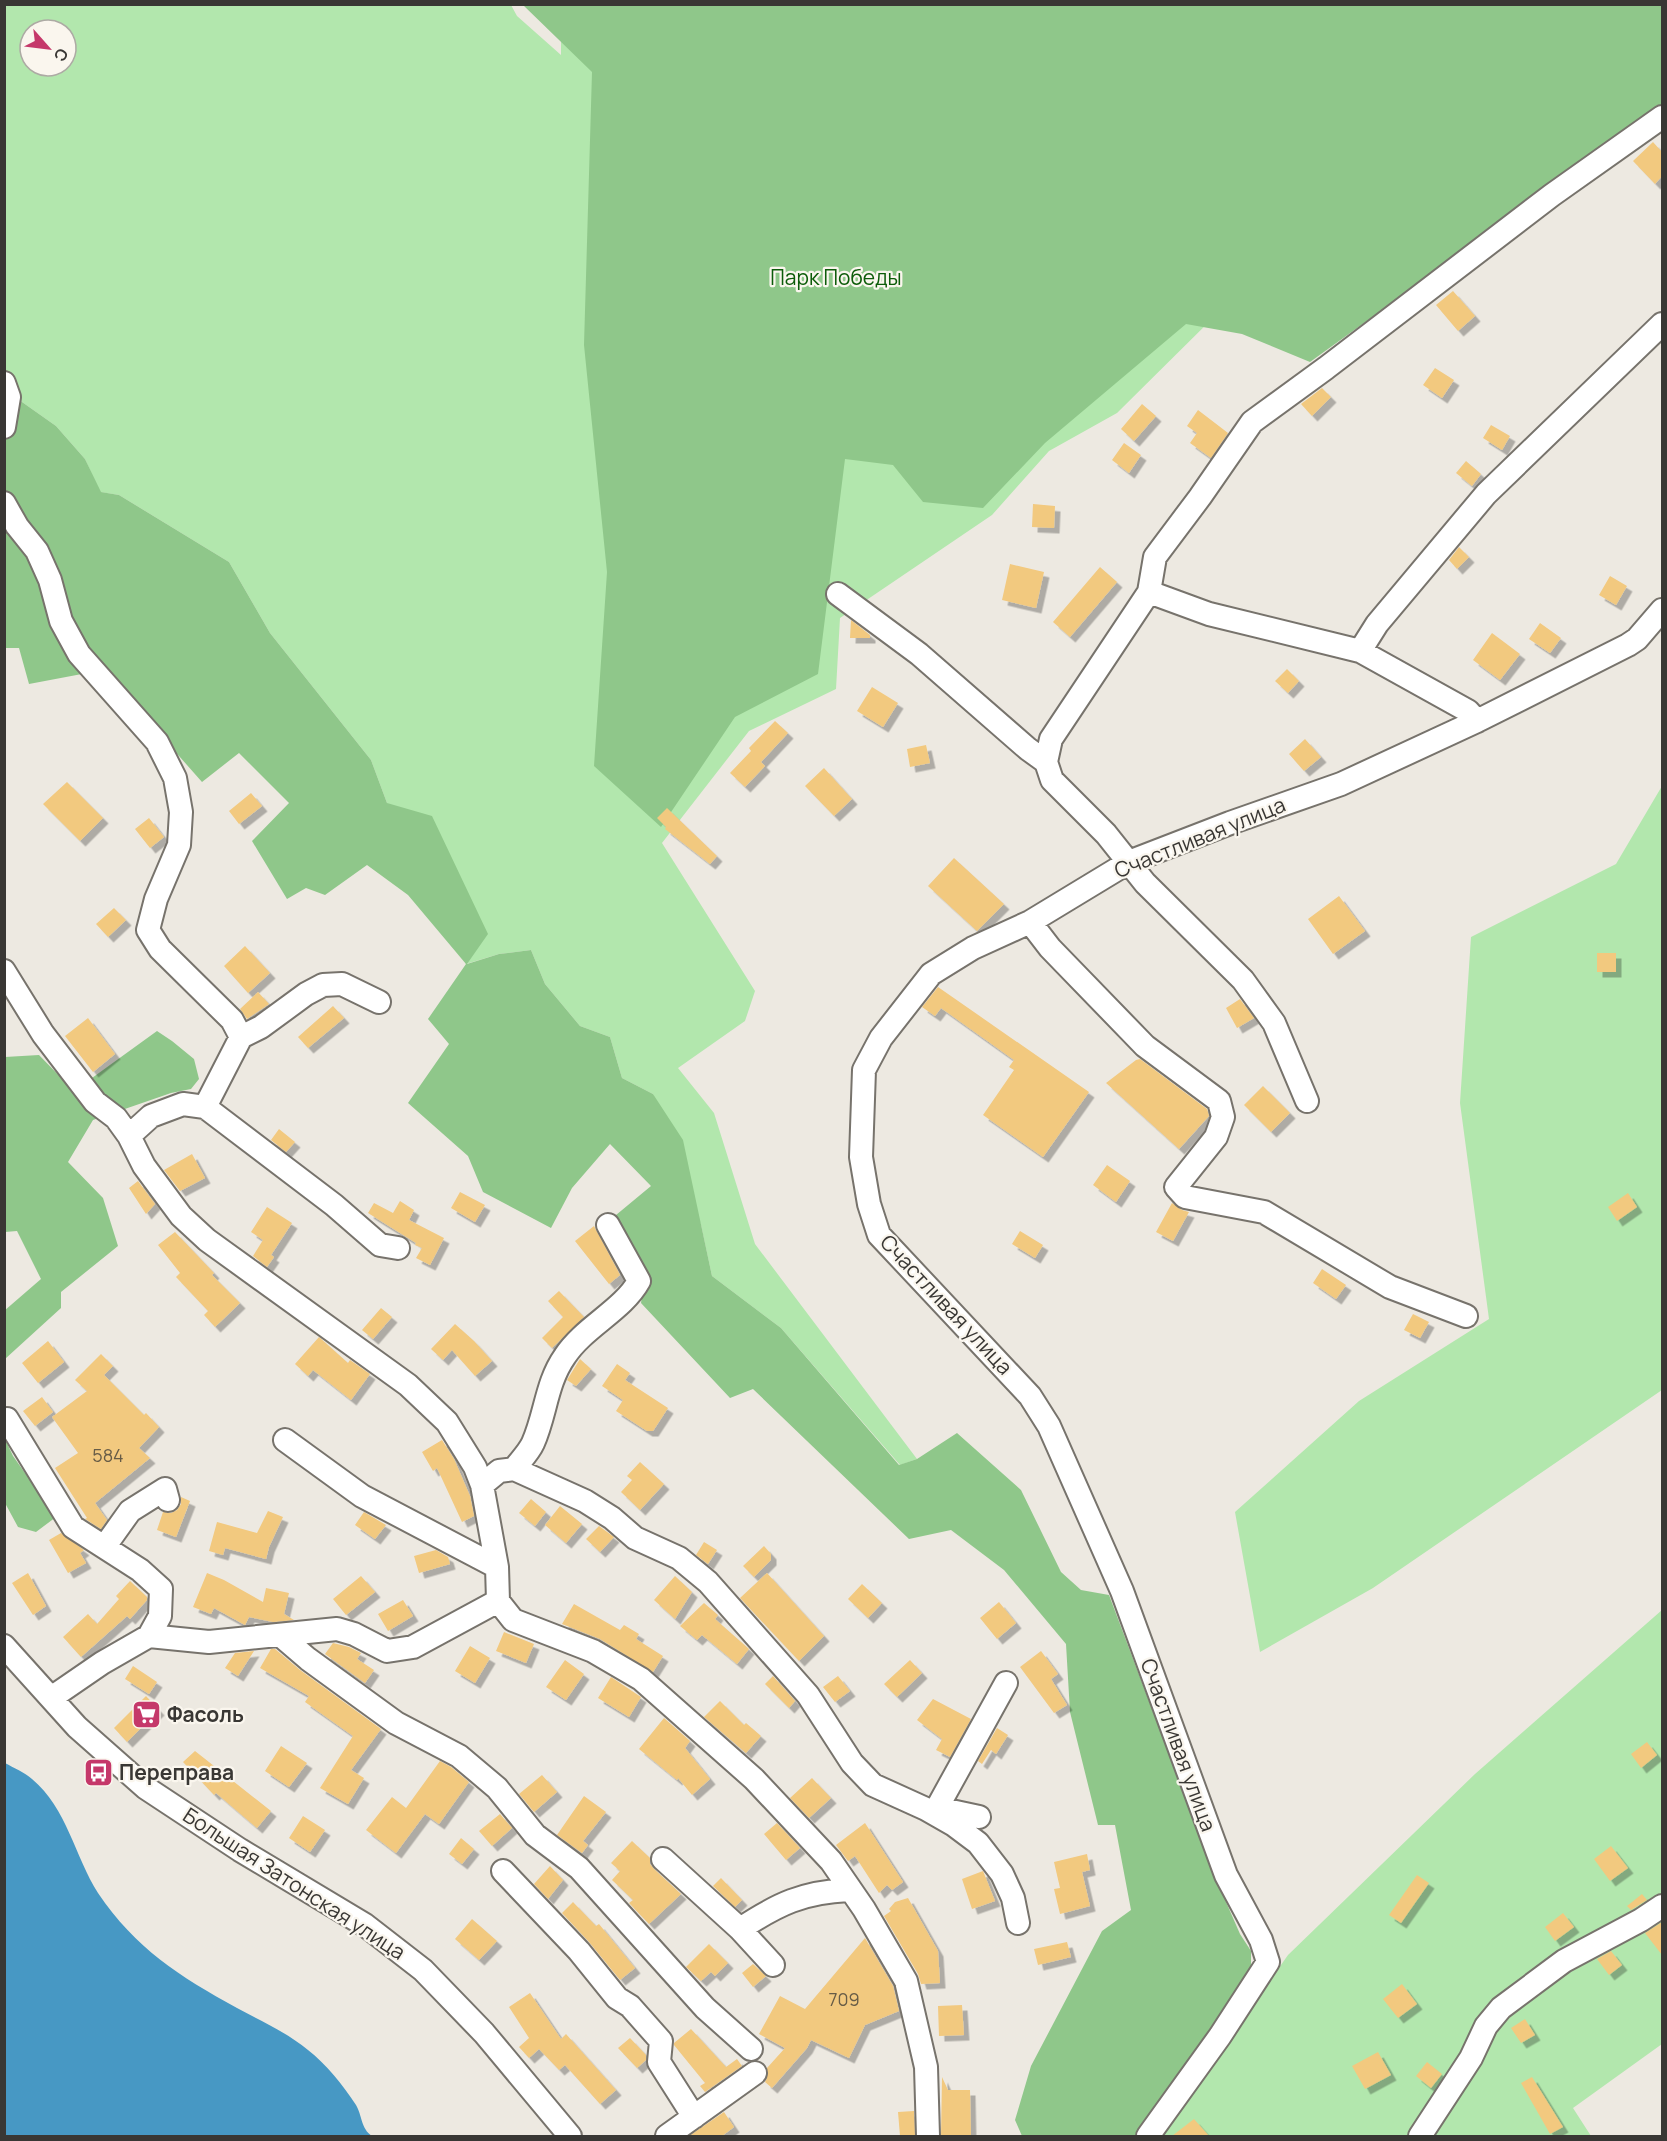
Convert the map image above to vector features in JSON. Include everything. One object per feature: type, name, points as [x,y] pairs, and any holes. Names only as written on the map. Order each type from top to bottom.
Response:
[{"type":"street","points":[[1307,1101],[1274,1023],[1243,980],[1145,883],[1106,834],[1052,780],[1046,762],[1051,739],[1149,592],[1155,557],[1252,422],[1552,195],[1662,117]]},
{"type":"street","points":[[1360,651],[1377,624],[1486,494],[1662,324]]},
{"type":"street","points":[[4,383],[9,397],[4,428]]},
{"type":"street","points":[[4,503],[17,526],[37,551],[50,580],[62,621],[79,654],[157,742],[176,778],[181,812],[179,845],[156,899],[148,930],[160,949],[232,1020],[241,1037]]},
{"type":"street","points":[[1149,592],[1209,614],[1360,651],[1468,711],[1477,721]]},
{"type":"street","points":[[838,594],[919,654],[1046,762]]},
{"type":"street","name":"Счастливая улица","points":[[1148,2136],[1220,2036],[1268,1962],[1261,1940],[1226,1875],[1122,1591],[1049,1426],[1030,1396],[879,1234],[869,1204],[861,1157],[864,1070],[881,1038],[931,974],[973,948],[1030,922],[1129,862],[1341,784],[1477,721],[1628,645],[1637,639],[1662,610]]},
{"type":"street","points":[[1030,922],[1050,948],[1145,1046],[1219,1101],[1223,1117],[1216,1137],[1176,1187],[1185,1197],[1264,1212],[1390,1287],[1466,1316]]},
{"type":"street","points":[[4,971],[43,1034],[88,1094],[116,1118],[129,1136],[144,1166],[181,1216],[207,1240],[408,1385],[447,1422],[475,1467],[482,1485],[497,1567],[498,1600],[513,1620],[593,1652],[641,1679],[754,1779],[831,1861],[864,1909],[906,1981],[926,2067],[928,2136]]},
{"type":"street","points":[[205,1107],[241,1037],[261,1027],[306,994],[322,985],[342,984],[379,1002]]},
{"type":"street","points":[[129,1136],[151,1116],[183,1104],[205,1107],[334,1205],[380,1245],[398,1248]]},
{"type":"street","points":[[514,1469],[533,1444],[550,1382],[565,1356],[586,1332],[633,1291],[639,1281],[608,1225]]},
{"type":"street","points":[[7,1419],[73,1527],[140,1570],[161,1589],[160,1616],[149,1636],[102,1663],[51,1698]]},
{"type":"street","points":[[285,1440],[362,1496],[497,1567]]},
{"type":"street","points":[[482,1485],[499,1471],[514,1469],[585,1501],[612,1518],[635,1538],[679,1558],[708,1582],[808,1695],[852,1763],[873,1785],[932,1808],[979,1817]]},
{"type":"street","points":[[105,1546],[130,1511],[165,1489],[168,1500]]},
{"type":"street","points":[[149,1636],[209,1642],[337,1629],[354,1634],[387,1650],[413,1647],[498,1600]]},
{"type":"street","points":[[280,1635],[308,1659],[396,1723],[459,1756],[497,1788],[535,1835],[579,1868],[705,2008],[751,2049]]},
{"type":"street","name":"Большая Затонская улица","points":[[4,1646],[94,1743],[146,1788],[240,1850],[365,1925],[423,1970],[484,2033],[570,2136]]},
{"type":"street","points":[[932,1808],[1006,1683]]},
{"type":"street","points":[[932,1808],[978,1843],[1002,1874],[1013,1898],[1018,1923]]},
{"type":"street","points":[[663,1859],[740,1929],[773,1965]]},
{"type":"street","points":[[504,1871],[579,1951],[617,1998],[630,2006],[661,2041],[659,2062],[694,2117]]},
{"type":"street","points":[[740,1929],[772,1908],[802,1896],[849,1890]]},
{"type":"street","points":[[1420,2136],[1471,2058],[1486,2026],[1501,2008],[1564,1961],[1641,1920],[1662,1906]]},
{"type":"street","points":[[667,2136],[755,2073]]},
{"type":"green space","points":[[4,5],[511,5],[517,16],[561,55],[561,22],[1662,5],[1223,308],[1117,413],[1049,451],[992,515],[840,618],[836,689],[749,731],[662,843],[755,991],[745,1021],[678,1068],[714,1113],[755,1244],[917,1459],[900,1465],[781,1328],[712,1276],[701,1225],[653,1094],[622,1078],[610,1037],[580,1026],[545,984],[531,950],[499,954],[466,964],[387,803],[371,760],[270,633],[229,562],[119,495],[100,492],[85,459],[56,426],[22,402],[5,384]]},
{"type":"green space","name":"Парк Победы","points":[[523,5],[1662,5],[1662,109],[1310,362],[1242,334],[1186,324],[1045,443],[983,508],[923,502],[893,465],[845,459],[818,674],[735,717],[661,827],[594,766],[607,572],[584,345],[592,72]]},
{"type":"green space","points":[[4,384],[22,402],[56,426],[85,459],[101,492],[119,495],[229,562],[270,633],[371,760],[387,803],[432,816],[488,934],[467,964],[499,954],[531,950],[545,984],[580,1026],[610,1037],[622,1078],[653,1094],[683,1140],[712,1276],[781,1328],[899,1465],[917,1459],[957,1433],[1021,1490],[1061,1572],[1081,1590],[1109,1595],[1216,1879],[1240,1934],[1251,1951],[1251,1968],[1138,2136],[1022,2136],[1015,2120],[1031,2066],[1102,1931],[1131,1910],[1115,1825],[1098,1825],[1070,1712],[1066,1644],[1004,1570],[951,1530],[909,1539],[753,1389],[730,1398],[641,1303],[645,1275],[610,1220],[651,1186],[610,1144],[572,1188],[551,1228],[483,1192],[468,1156],[408,1103],[449,1044],[428,1019],[466,964],[408,895],[367,865],[325,895],[306,888],[287,899],[252,841],[289,803],[239,753],[202,782],[103,670],[29,684],[19,648],[5,648]]},
{"type":"green space","points":[[1662,786],[1662,1390],[1373,1588],[1260,1652],[1235,1512],[1359,1401],[1489,1319],[1460,1103],[1471,937],[1616,864]]},
{"type":"green space","points":[[157,1031],[194,1059],[199,1079],[191,1089],[171,1093],[93,1120],[68,1162],[103,1198],[118,1246],[61,1292],[61,1308],[5,1359],[4,1311],[41,1279],[17,1231],[5,1232],[5,1057],[39,1055],[74,1091]]},
{"type":"green space","points":[[4,1437],[13,1456],[56,1517],[36,1532],[18,1527],[5,1503]]},
{"type":"green space","points":[[1662,1610],[1662,2044],[1573,2108],[1591,2136],[1160,2136],[1288,1955],[1475,1774]]},
{"type":"water","points":[[5,1763],[32,1779],[54,1804],[98,1893],[143,1946],[178,1972],[282,2032],[315,2056],[351,2097],[366,2130],[372,2136],[5,2136]]},
{"type":"building","points":[[1653,142],[1662,152],[1662,176],[1655,184],[1633,161]]},
{"type":"building","points":[[1453,291],[1475,316],[1458,331],[1436,305]]},
{"type":"building","points":[[1435,368],[1454,380],[1442,398],[1423,385]]},
{"type":"building","points":[[1322,388],[1331,397],[1312,416],[1301,404]]},
{"type":"building","points":[[1142,404],[1156,416],[1134,441],[1121,429]]},
{"type":"building","points":[[1198,410],[1228,433],[1211,458],[1190,443],[1197,433],[1187,426]]},
{"type":"building","points":[[1491,425],[1510,436],[1502,450],[1483,438]]},
{"type":"building","points":[[1124,443],[1141,455],[1129,473],[1112,460]]},
{"type":"building","points":[[1466,461],[1481,474],[1472,486],[1456,473]]},
{"type":"building","points":[[1033,504],[1055,506],[1054,528],[1032,527]]},
{"type":"building","points":[[1459,547],[1469,557],[1457,569],[1449,560]]},
{"type":"building","points":[[1010,564],[1044,572],[1036,608],[1002,600]]},
{"type":"building","points":[[1100,567],[1117,582],[1070,637],[1053,622]]},
{"type":"building","points":[[1610,576],[1627,586],[1616,605],[1599,595]]},
{"type":"building","points":[[851,620],[870,635],[870,638],[850,638]]},
{"type":"building","points":[[1540,623],[1561,638],[1550,653],[1529,639]]},
{"type":"building","points":[[1492,633],[1520,654],[1500,680],[1473,660]]},
{"type":"building","points":[[1287,669],[1299,681],[1288,693],[1275,681]]},
{"type":"building","points":[[872,687],[898,703],[883,727],[857,711]]},
{"type":"building","points":[[775,721],[788,733],[761,762],[765,766],[745,787],[730,773],[751,751],[749,748]]},
{"type":"building","points":[[1305,739],[1321,757],[1304,771],[1289,754]]},
{"type":"building","points":[[926,745],[930,763],[910,767],[907,749]]},
{"type":"building","points":[[824,768],[852,799],[834,816],[805,786]]},
{"type":"building","points":[[67,782],[103,818],[80,841],[43,804]]},
{"type":"building","points":[[251,793],[262,806],[239,824],[229,811]]},
{"type":"building","points":[[667,808],[717,856],[710,864],[665,829],[666,827],[657,818]]},
{"type":"building","points":[[149,818],[164,837],[150,848],[135,829]]},
{"type":"building","points":[[954,858],[1004,904],[977,931],[928,886]]},
{"type":"building","points":[[1339,896],[1365,931],[1333,954],[1308,919]]},
{"type":"building","points":[[114,908],[126,920],[108,937],[96,924]]},
{"type":"building","points":[[245,946],[270,973],[248,993],[224,966]]},
{"type":"building","points":[[1597,953],[1616,953],[1616,972],[1597,972]]},
{"type":"building","points":[[938,987],[1089,1092],[1043,1157],[983,1115],[1014,1070],[1009,1067],[1014,1060],[941,1008],[935,1016],[922,1007]]},
{"type":"building","points":[[258,992],[269,1004],[247,1019],[240,1009]]},
{"type":"building","points":[[1240,999],[1254,1018],[1237,1028],[1226,1008]]},
{"type":"building","points":[[333,1006],[344,1018],[308,1048],[298,1037]]},
{"type":"building","points":[[88,1018],[115,1054],[93,1072],[65,1036]]},
{"type":"building","points":[[1140,1059],[1207,1109],[1209,1116],[1179,1149],[1106,1083]]},
{"type":"building","points":[[1263,1086],[1290,1113],[1271,1132],[1244,1105]]},
{"type":"building","points":[[279,1129],[295,1142],[286,1152],[271,1140]]},
{"type":"building","points":[[192,1154],[205,1178],[180,1191],[164,1170]]},
{"type":"building","points":[[1107,1165],[1130,1181],[1116,1202],[1093,1185]]},
{"type":"building","points":[[138,1181],[155,1204],[146,1214],[129,1188]]},
{"type":"building","points":[[460,1192],[485,1205],[475,1222],[451,1208]]},
{"type":"building","points":[[1628,1193],[1637,1207],[1617,1221],[1608,1207]]},
{"type":"building","points":[[400,1201],[414,1210],[409,1220],[444,1238],[430,1265],[416,1258],[422,1248],[368,1213],[374,1203],[393,1213]]},
{"type":"building","points":[[1172,1203],[1189,1212],[1173,1241],[1156,1232]]},
{"type":"building","points":[[267,1207],[292,1223],[271,1255],[274,1257],[267,1267],[253,1256],[263,1240],[251,1232]]},
{"type":"building","points":[[594,1226],[620,1275],[609,1284],[575,1241]]},
{"type":"building","points":[[1020,1231],[1043,1245],[1035,1258],[1012,1244]]},
{"type":"building","points":[[175,1232],[240,1303],[215,1327],[204,1315],[208,1311],[176,1277],[180,1273],[158,1245]]},
{"type":"building","points":[[1322,1269],[1346,1285],[1336,1299],[1313,1283]]},
{"type":"building","points":[[559,1291],[584,1317],[552,1348],[542,1338],[563,1317],[548,1301]]},
{"type":"building","points":[[381,1308],[392,1317],[373,1339],[362,1330]]},
{"type":"building","points":[[1413,1314],[1429,1322],[1420,1338],[1404,1330]]},
{"type":"building","points":[[455,1324],[492,1361],[475,1376],[452,1350],[443,1360],[431,1349]]},
{"type":"building","points":[[319,1337],[348,1363],[350,1360],[370,1374],[351,1400],[313,1370],[308,1376],[295,1364]]},
{"type":"building","points":[[48,1341],[64,1362],[38,1383],[22,1363]]},
{"type":"building","points":[[101,1354],[113,1366],[104,1375],[159,1427],[139,1448],[150,1458],[95,1503],[107,1520],[101,1529],[85,1519],[87,1518],[55,1468],[78,1453],[52,1417],[87,1391],[75,1380]]},
{"type":"building","points":[[580,1359],[591,1369],[576,1386],[567,1380]]},
{"type":"building","points":[[617,1364],[630,1373],[625,1380],[668,1408],[653,1431],[647,1431],[616,1411],[623,1400],[602,1386]]},
{"type":"building","points":[[42,1397],[53,1412],[35,1426],[23,1411]]},
{"type":"building","points":[[442,1440],[454,1459],[470,1496],[474,1516],[462,1522],[437,1468],[433,1471],[422,1452]]},
{"type":"building","points":[[640,1462],[664,1484],[640,1510],[621,1492],[632,1480],[627,1476]]},
{"type":"building","points":[[181,1497],[190,1501],[176,1537],[157,1530],[163,1512],[171,1513],[177,1510],[181,1504]]},
{"type":"building","points":[[531,1499],[546,1512],[535,1526],[519,1513]]},
{"type":"building","points":[[560,1506],[582,1524],[566,1543],[545,1525]]},
{"type":"building","points":[[268,1511],[283,1517],[266,1559],[225,1548],[223,1555],[209,1551],[217,1522],[257,1533]]},
{"type":"building","points":[[364,1512],[386,1525],[375,1539],[355,1525]]},
{"type":"building","points":[[599,1526],[614,1537],[600,1552],[586,1539]]},
{"type":"building","points":[[61,1533],[84,1550],[80,1553],[86,1563],[68,1573],[49,1540]]},
{"type":"building","points":[[704,1542],[717,1550],[708,1564],[696,1555]]},
{"type":"building","points":[[764,1546],[771,1554],[771,1560],[754,1577],[743,1566]]},
{"type":"building","points":[[436,1550],[448,1557],[450,1564],[419,1573],[414,1556]]},
{"type":"building","points":[[28,1573],[46,1606],[33,1615],[12,1583]]},
{"type":"building","points":[[207,1573],[263,1602],[266,1588],[289,1593],[284,1614],[294,1620],[273,1622],[249,1617],[245,1625],[214,1608],[211,1614],[193,1607]]},
{"type":"building","points":[[767,1573],[824,1636],[799,1661],[740,1598]]},
{"type":"building","points":[[361,1576],[375,1592],[346,1615],[333,1599]]},
{"type":"building","points":[[675,1576],[692,1592],[675,1619],[654,1600]]},
{"type":"building","points":[[130,1581],[147,1597],[147,1600],[130,1619],[127,1616],[81,1657],[63,1637],[88,1614],[97,1624],[119,1599],[116,1596]]},
{"type":"building","points":[[862,1584],[882,1603],[868,1618],[848,1599]]},
{"type":"building","points":[[403,1600],[413,1616],[388,1631],[378,1614]]},
{"type":"building","points":[[999,1602],[1016,1623],[997,1639],[980,1618]]},
{"type":"building","points":[[704,1603],[718,1615],[715,1619],[749,1649],[737,1664],[702,1635],[697,1640],[680,1626]]},
{"type":"building","points":[[574,1604],[620,1630],[624,1625],[639,1634],[636,1639],[663,1656],[653,1672],[600,1639],[562,1624]]},
{"type":"building","points":[[504,1632],[534,1644],[526,1663],[496,1651]]},
{"type":"building","points":[[333,1643],[361,1653],[357,1659],[374,1670],[365,1683],[325,1654]]},
{"type":"building","points":[[470,1646],[490,1658],[475,1683],[455,1671]]},
{"type":"building","points":[[271,1649],[275,1649],[381,1729],[351,1770],[364,1778],[348,1804],[320,1788],[353,1736],[305,1702],[309,1696],[260,1668]]},
{"type":"building","points":[[254,1651],[238,1676],[225,1668],[235,1653]]},
{"type":"building","points":[[1041,1651],[1058,1674],[1051,1679],[1067,1705],[1054,1713],[1020,1667]]},
{"type":"building","points":[[565,1660],[584,1674],[566,1700],[546,1687]]},
{"type":"building","points":[[910,1660],[922,1673],[897,1697],[884,1684]]},
{"type":"building","points":[[133,1666],[157,1682],[149,1694],[125,1679]]},
{"type":"building","points":[[773,1676],[795,1701],[789,1708],[765,1684]]},
{"type":"building","points":[[838,1676],[850,1691],[835,1702],[823,1687]]},
{"type":"building","points":[[611,1677],[641,1697],[629,1717],[598,1698]]},
{"type":"building","points":[[146,1696],[159,1710],[127,1742],[114,1728]]},
{"type":"building","points":[[933,1699],[971,1719],[950,1757],[936,1750],[942,1739],[917,1720]]},
{"type":"building","points":[[720,1701],[744,1725],[746,1723],[761,1736],[746,1753],[704,1717]]},
{"type":"building","points":[[664,1718],[690,1741],[685,1748],[710,1779],[692,1795],[678,1778],[677,1780],[639,1749]]},
{"type":"building","points":[[997,1728],[1008,1735],[996,1754],[991,1750],[982,1764],[978,1761]]},
{"type":"building","points":[[1647,1742],[1657,1755],[1641,1768],[1631,1754]]},
{"type":"building","points":[[281,1746],[307,1763],[289,1787],[265,1771]]},
{"type":"building","points":[[195,1751],[271,1811],[257,1828],[216,1793],[214,1795],[183,1762]]},
{"type":"building","points":[[440,1761],[469,1782],[439,1824],[425,1814],[396,1853],[366,1830],[392,1797],[406,1808]]},
{"type":"building","points":[[542,1775],[557,1792],[534,1812],[519,1794]]},
{"type":"building","points":[[812,1778],[831,1798],[809,1818],[790,1798]]},
{"type":"building","points":[[584,1796],[606,1812],[583,1841],[588,1845],[582,1853],[557,1835]]},
{"type":"building","points":[[500,1814],[512,1828],[492,1846],[479,1831]]},
{"type":"building","points":[[303,1816],[325,1830],[310,1852],[289,1838]]},
{"type":"building","points":[[777,1823],[800,1848],[786,1860],[764,1834]]},
{"type":"building","points":[[865,1823],[903,1882],[892,1890],[887,1885],[879,1893],[855,1856],[848,1861],[836,1845]]},
{"type":"building","points":[[461,1838],[474,1849],[462,1864],[449,1854]]},
{"type":"building","points":[[632,1841],[650,1858],[650,1864],[654,1869],[681,1894],[649,1924],[629,1903],[633,1900],[612,1880],[620,1871],[611,1863]]},
{"type":"building","points":[[1611,1846],[1628,1868],[1610,1881],[1594,1859]]},
{"type":"building","points":[[1087,1854],[1090,1870],[1082,1872],[1090,1906],[1060,1914],[1054,1889],[1060,1888],[1054,1862]]},
{"type":"building","points":[[550,1866],[563,1880],[548,1899],[534,1884]]},
{"type":"building","points":[[983,1871],[995,1901],[972,1909],[962,1879]]},
{"type":"building","points":[[1417,1875],[1429,1883],[1401,1923],[1389,1915]]},
{"type":"building","points":[[721,1878],[742,1900],[735,1907],[713,1886]]},
{"type":"building","points":[[1642,1894],[1647,1900],[1631,1910],[1627,1906]]},
{"type":"building","points":[[908,1898],[938,1951],[940,1983],[921,1984],[918,1974],[884,1916],[891,1911],[889,1909],[895,1902]]},
{"type":"building","points":[[573,1902],[596,1926],[599,1924],[635,1968],[620,1980],[562,1913]]},
{"type":"building","points":[[1563,1913],[1574,1927],[1555,1941],[1545,1927]]},
{"type":"building","points":[[472,1919],[497,1941],[479,1960],[455,1939]]},
{"type":"building","points":[[1662,1922],[1662,1955],[1645,1933]]},
{"type":"building","points":[[865,1938],[893,1986],[899,2011],[865,2025],[849,2058],[811,2040],[807,2048],[772,2088],[765,2082],[767,2068],[785,2048],[759,2034],[780,1996],[805,2009]]},
{"type":"building","points":[[1067,1942],[1071,1957],[1038,1965],[1034,1949]]},
{"type":"building","points":[[709,1944],[728,1963],[715,1976],[711,1972],[701,1981],[686,1967]]},
{"type":"building","points":[[1611,1951],[1622,1965],[1609,1975],[1597,1959]]},
{"type":"building","points":[[753,1964],[766,1976],[753,1987],[742,1973]]},
{"type":"building","points":[[1402,1984],[1417,2004],[1398,2018],[1383,1999]]},
{"type":"building","points":[[530,1993],[561,2039],[566,2034],[616,2090],[600,2104],[565,2065],[559,2070],[539,2049],[529,2058],[519,2047],[529,2038],[509,2007]]},
{"type":"building","points":[[962,2005],[964,2035],[939,2036],[938,2006]]},
{"type":"building","points":[[1525,2019],[1535,2035],[1521,2043],[1511,2028]]},
{"type":"building","points":[[691,2029],[726,2067],[737,2059],[742,2066],[705,2092],[700,2086],[705,2083],[674,2045]]},
{"type":"building","points":[[630,2038],[646,2055],[646,2060],[637,2068],[618,2048]]},
{"type":"building","points":[[1378,2052],[1391,2075],[1365,2089],[1352,2066]]},
{"type":"building","points":[[1427,2062],[1442,2074],[1431,2088],[1416,2076]]},
{"type":"building","points":[[942,2077],[948,2090],[970,2090],[971,2136],[941,2136]]},
{"type":"building","points":[[1532,2077],[1563,2127],[1550,2134],[1521,2083]]},
{"type":"building","points":[[914,2111],[915,2136],[900,2136],[898,2112]]},
{"type":"building","points":[[724,2112],[734,2127],[722,2136],[689,2136]]},
{"type":"building","points":[[1194,2119],[1209,2136],[1172,2136]]},
{"type":"place","name":"Фасоль","points":[[146,1715]]},
{"type":"place","name":"Переправа","points":[[98,1773]]}]
